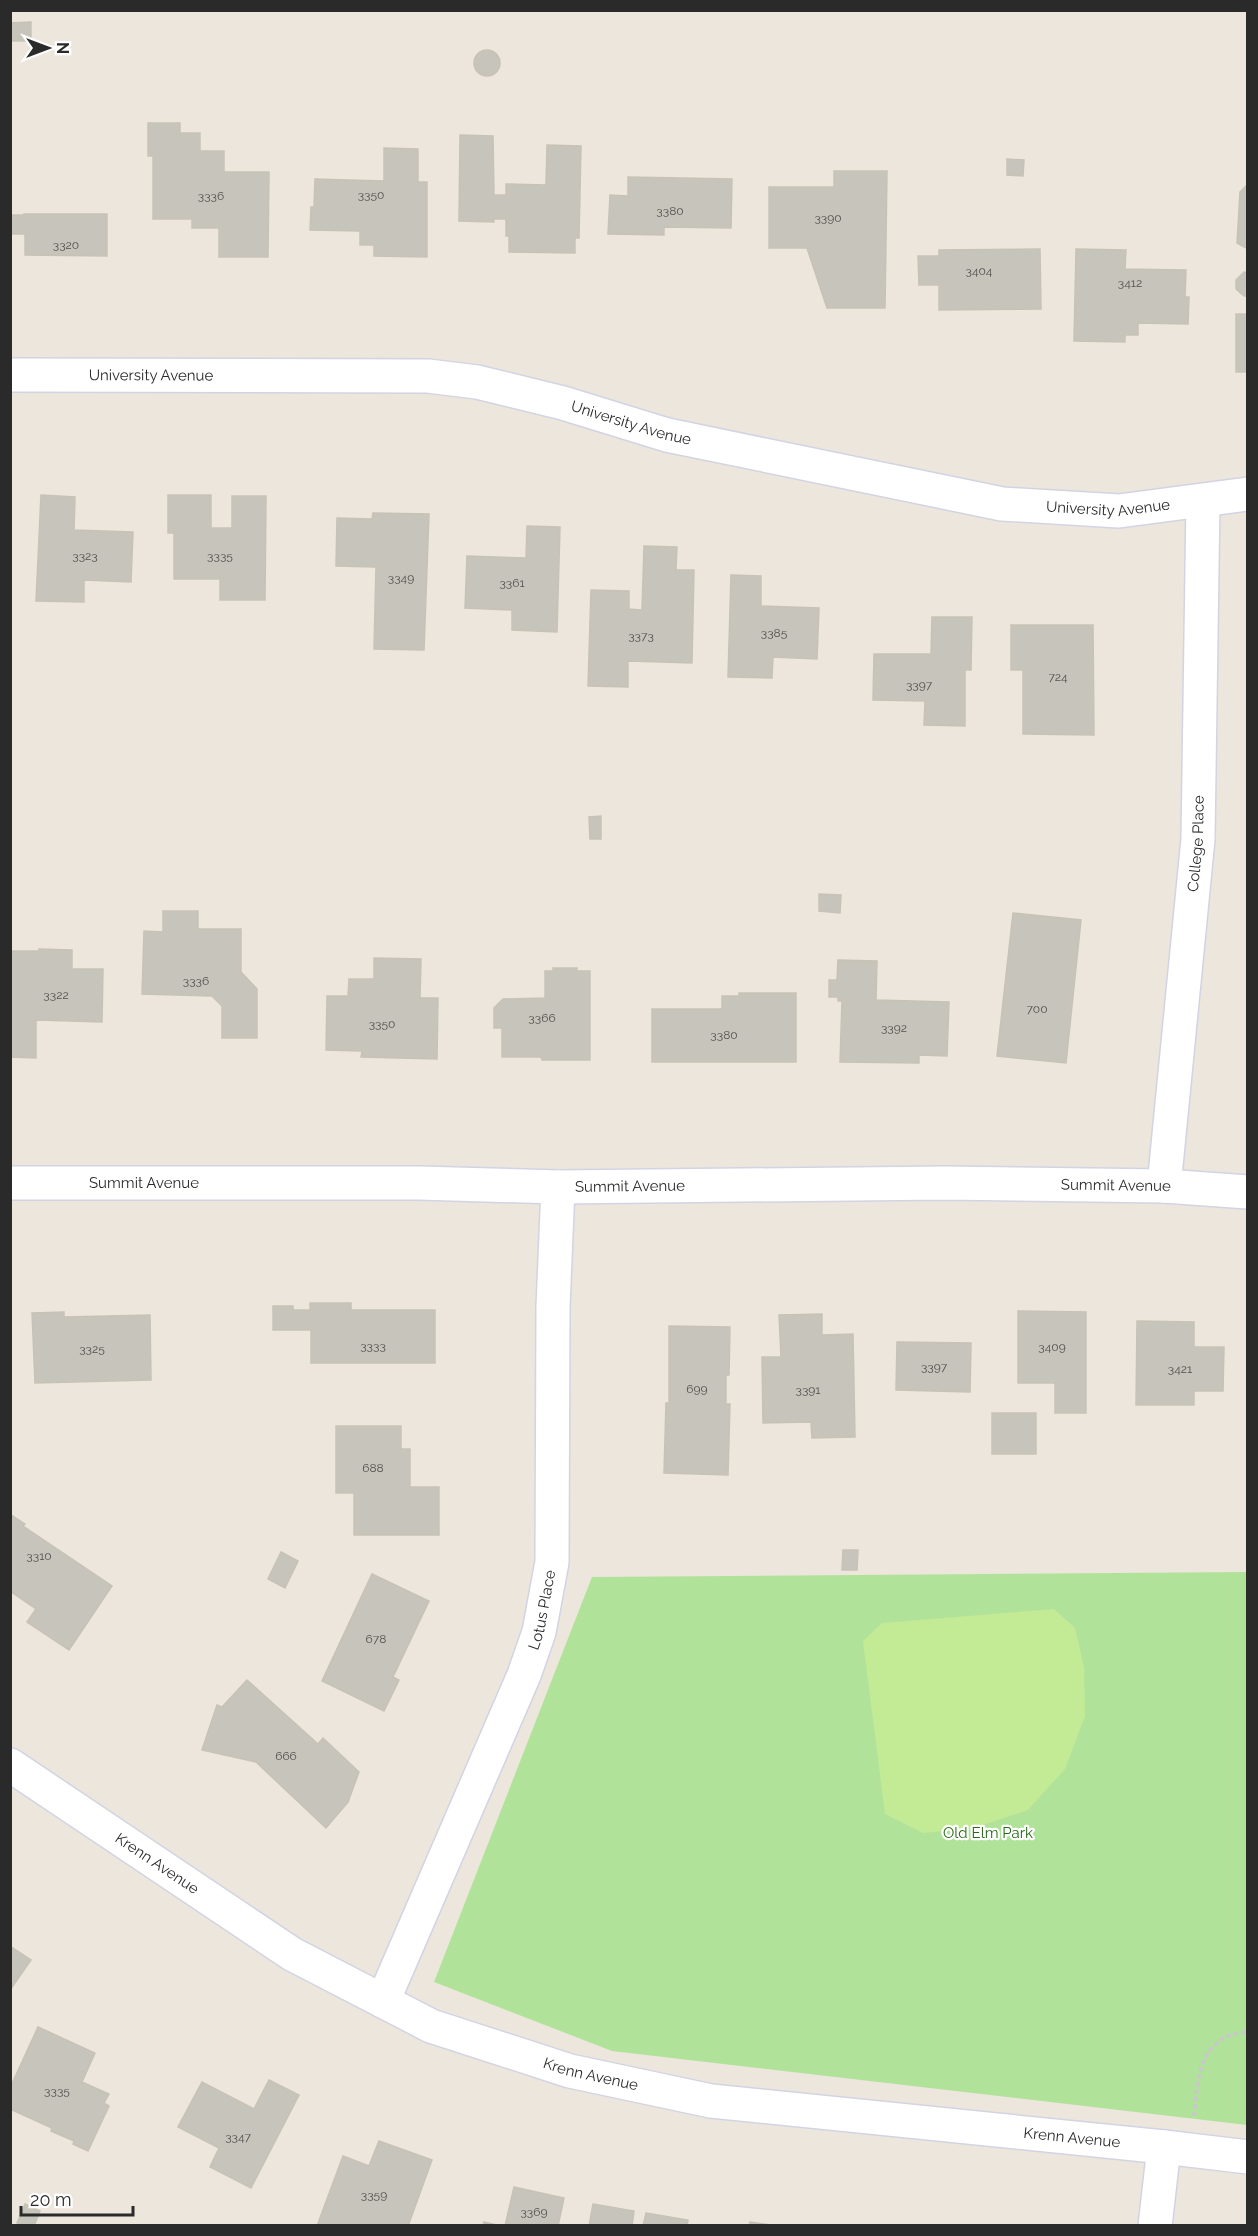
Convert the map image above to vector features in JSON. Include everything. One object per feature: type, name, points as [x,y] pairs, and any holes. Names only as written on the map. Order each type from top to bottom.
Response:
[{"type":"street","name":"University Avenue","points":[[10,375],[428,376],[477,382],[563,403],[667,435],[1002,504],[1119,511],[1248,494]]},
{"type":"street","name":"College Place","points":[[1164,1185],[1198,839],[1203,501]]},
{"type":"street","name":"Summit Avenue","points":[[10,1183],[419,1183],[558,1187],[944,1183],[1164,1185],[1248,1192]]},
{"type":"street","name":"Lotus Place","points":[[383,2001],[524,1675],[539,1632],[552,1562],[553,1307],[558,1187]]},
{"type":"street","name":"Krenn Avenue","points":[[10,1765],[292,1954],[431,2026],[570,2071],[711,2101],[1248,2157]]},
{"type":"street","points":[[1155,2226],[1164,2147]]},
{"type":"path","points":[[1192,2126],[1201,2066],[1211,2049],[1225,2037],[1248,2032]]},
{"type":"green space","name":"Old Elm Park","points":[[1247,1572],[1247,2125],[612,2051],[434,1982],[592,1577]]},
{"type":"green space","points":[[1054,1609],[1075,1628],[1084,1667],[1085,1716],[1065,1769],[1028,1810],[971,1829],[923,1833],[885,1814],[863,1641],[882,1623]]},
{"type":"building","points":[[31,22],[31,41],[10,41],[10,23]]},
{"type":"building","points":[[487,50],[496,54],[500,63],[496,72],[487,76],[478,72],[474,63],[478,54]]},
{"type":"building","points":[[148,123],[180,123],[180,133],[200,133],[200,151],[224,151],[224,172],[269,172],[268,257],[219,257],[219,228],[192,228],[192,219],[153,219],[153,156],[148,156]]},
{"type":"building","points":[[460,135],[493,136],[494,195],[506,195],[506,184],[546,185],[547,145],[581,146],[579,238],[575,238],[575,253],[509,252],[506,219],[494,219],[494,222],[459,221]]},
{"type":"building","points":[[384,148],[418,149],[418,182],[427,182],[427,257],[374,256],[374,245],[360,245],[360,231],[310,230],[315,179],[384,181]]},
{"type":"building","points":[[1007,159],[1024,160],[1023,176],[1007,175]]},
{"type":"building","points":[[834,171],[887,171],[885,308],[827,308],[807,248],[769,248],[769,187],[834,187]]},
{"type":"building","points":[[628,177],[732,179],[731,228],[664,227],[664,235],[608,234],[610,195],[628,196]]},
{"type":"building","points":[[1247,185],[1248,249],[1237,243],[1240,192]]},
{"type":"building","points":[[107,214],[107,256],[25,255],[25,234],[10,234],[10,215]]},
{"type":"building","points":[[1040,249],[1041,309],[939,310],[939,285],[919,285],[918,256],[939,256],[939,250]]},
{"type":"building","points":[[1076,249],[1126,250],[1125,269],[1186,270],[1185,297],[1189,297],[1188,324],[1138,323],[1138,335],[1125,335],[1125,342],[1074,341]]},
{"type":"building","points":[[1244,272],[1248,273],[1248,372],[1236,372],[1236,314],[1247,314],[1247,296],[1236,289],[1236,280]]},
{"type":"building","points":[[41,495],[75,497],[74,530],[133,532],[131,582],[84,580],[84,602],[36,601]]},
{"type":"building","points":[[168,495],[211,495],[211,528],[232,528],[232,496],[266,496],[265,600],[220,600],[220,579],[174,579],[174,533],[168,533]]},
{"type":"building","points":[[373,513],[429,514],[424,650],[374,649],[376,567],[336,566],[337,518],[372,519]]},
{"type":"building","points":[[527,526],[560,527],[557,632],[512,630],[512,610],[465,608],[467,556],[526,558]]},
{"type":"building","points":[[644,546],[677,547],[676,570],[694,570],[692,663],[628,661],[628,687],[588,686],[591,590],[629,591],[629,609],[642,610]]},
{"type":"building","points":[[731,575],[761,576],[761,606],[819,608],[817,659],[773,657],[772,678],[728,677]]},
{"type":"building","points":[[932,617],[972,617],[971,670],[965,670],[965,726],[924,725],[925,701],[873,700],[874,654],[931,654]]},
{"type":"building","points":[[1011,625],[1093,625],[1094,735],[1023,734],[1023,670],[1011,670]]},
{"type":"building","points":[[601,816],[601,839],[590,839],[589,817]]},
{"type":"building","points":[[819,894],[841,895],[840,913],[819,911]]},
{"type":"building","points":[[163,911],[198,911],[198,929],[241,929],[241,972],[257,989],[257,1038],[222,1038],[222,1006],[212,996],[142,994],[144,931],[163,932]]},
{"type":"building","points":[[1013,913],[1081,920],[1066,1063],[997,1056]]},
{"type":"building","points":[[39,949],[72,950],[72,969],[103,969],[102,1022],[36,1020],[36,1058],[10,1057],[10,951],[39,951]]},
{"type":"building","points":[[374,958],[421,959],[420,998],[438,998],[437,1059],[361,1057],[362,1051],[326,1050],[327,996],[348,996],[349,979],[374,979]]},
{"type":"building","points":[[838,960],[877,961],[876,1000],[949,1002],[947,1056],[919,1055],[919,1063],[840,1062],[842,1001],[838,1001],[838,997],[829,997],[829,980],[837,980]]},
{"type":"building","points":[[553,968],[577,968],[577,971],[590,971],[590,1060],[502,1057],[502,1028],[494,1028],[494,1008],[503,999],[545,998],[545,971],[553,971]]},
{"type":"building","points":[[739,993],[796,993],[796,1062],[652,1062],[652,1009],[722,1009],[722,996],[739,996]]},
{"type":"building","points":[[310,1303],[351,1303],[351,1310],[435,1310],[435,1363],[311,1363],[311,1330],[273,1330],[273,1306],[293,1306],[293,1310],[310,1310]]},
{"type":"building","points":[[1018,1311],[1086,1312],[1086,1413],[1055,1413],[1055,1383],[1018,1383]]},
{"type":"building","points":[[64,1312],[64,1317],[150,1315],[151,1380],[35,1383],[32,1313]]},
{"type":"building","points":[[822,1314],[822,1335],[853,1334],[855,1437],[812,1438],[811,1422],[763,1423],[762,1357],[781,1357],[779,1315]]},
{"type":"building","points":[[1137,1321],[1194,1322],[1194,1347],[1224,1347],[1223,1391],[1194,1391],[1194,1405],[1136,1405]]},
{"type":"building","points":[[669,1326],[730,1327],[729,1375],[726,1375],[726,1404],[730,1404],[728,1475],[664,1473],[666,1403],[669,1403]]},
{"type":"building","points":[[897,1342],[971,1343],[970,1392],[896,1390]]},
{"type":"building","points":[[992,1413],[1036,1413],[1036,1454],[992,1454]]},
{"type":"building","points":[[336,1426],[401,1426],[401,1449],[410,1449],[410,1487],[439,1487],[439,1535],[354,1535],[354,1493],[336,1493]]},
{"type":"building","points":[[10,1514],[25,1524],[23,1526],[112,1586],[69,1650],[27,1622],[36,1609],[10,1591]]},
{"type":"building","points":[[843,1550],[858,1550],[857,1570],[842,1570]]},
{"type":"building","points":[[281,1552],[298,1561],[285,1588],[268,1579]]},
{"type":"building","points":[[372,1574],[429,1601],[393,1677],[399,1680],[384,1711],[322,1681]]},
{"type":"building","points":[[247,1680],[318,1744],[323,1738],[359,1772],[348,1802],[326,1828],[256,1762],[202,1750],[217,1705],[222,1707]]},
{"type":"building","points":[[10,1946],[31,1960],[10,1990]]},
{"type":"building","points":[[38,2027],[95,2053],[82,2082],[109,2094],[104,2103],[109,2106],[88,2151],[73,2144],[74,2141],[51,2131],[52,2128],[10,2109],[10,2088]]},
{"type":"building","points":[[269,2080],[299,2095],[251,2188],[210,2167],[219,2148],[178,2127],[202,2082],[254,2109]]},
{"type":"building","points":[[379,2141],[432,2160],[408,2226],[359,2226],[352,2223],[347,2226],[317,2226],[343,2156],[369,2166]]},
{"type":"building","points":[[514,2187],[564,2198],[558,2226],[505,2226]]},
{"type":"building","points":[[25,2204],[40,2211],[34,2226],[23,2226],[17,2223]]},
{"type":"building","points":[[593,2204],[634,2211],[632,2226],[589,2226]]},
{"type":"building","points":[[646,2213],[688,2220],[687,2226],[643,2226]]},
{"type":"building","points":[[484,2222],[501,2226],[483,2226]]},
{"type":"building","points":[[750,2222],[779,2226],[749,2226]]}]
